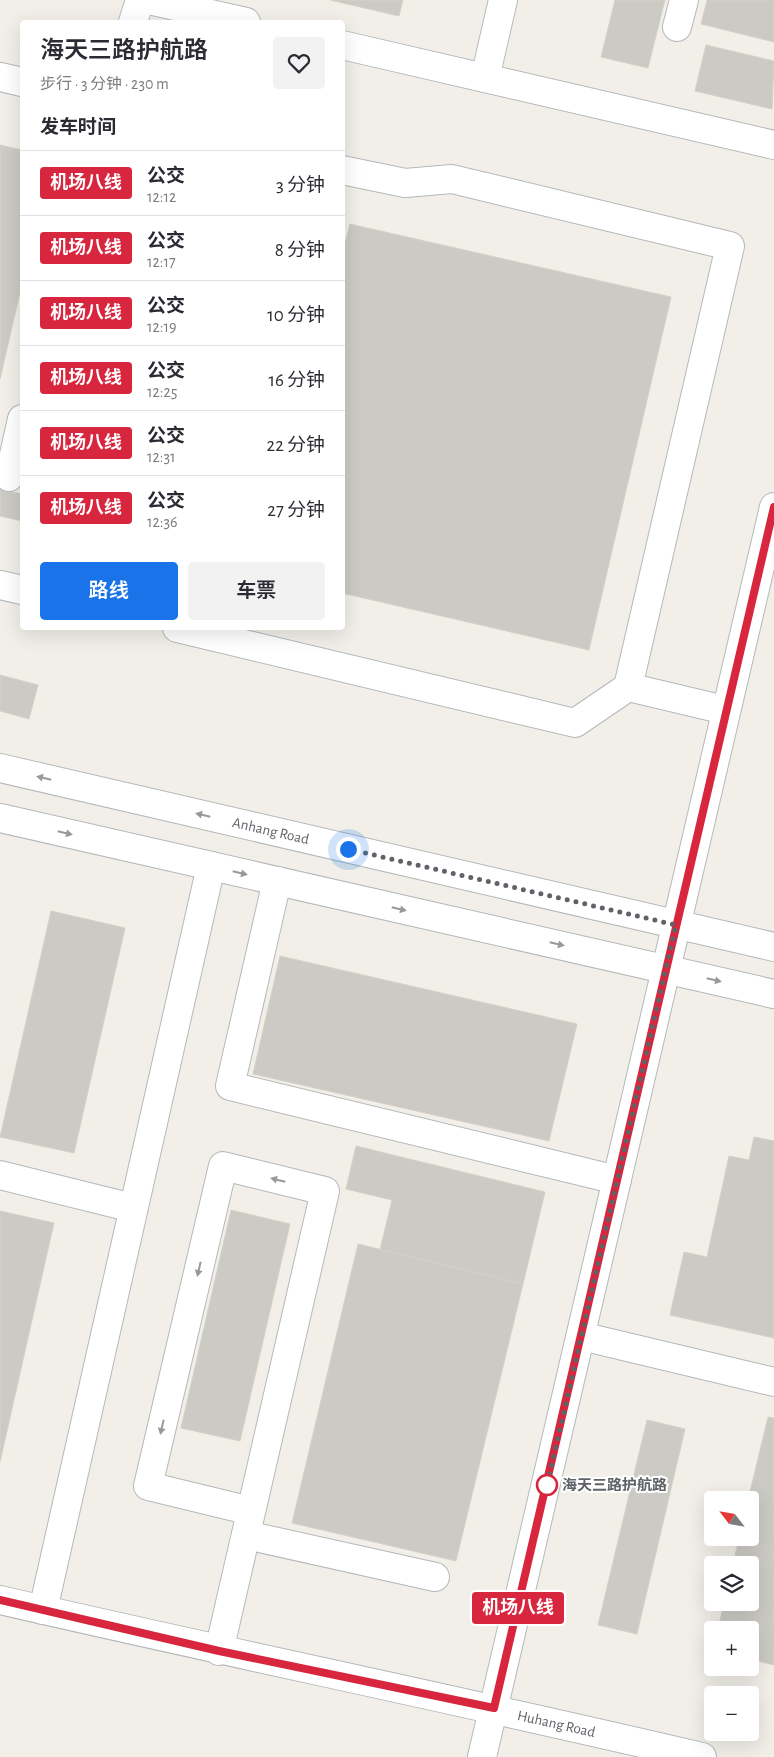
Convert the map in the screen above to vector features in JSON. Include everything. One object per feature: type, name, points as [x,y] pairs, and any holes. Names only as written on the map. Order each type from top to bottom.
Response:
[{"type":"street","points":[[134,20],[140,0]]},
{"type":"street","points":[[149,0],[237,20]]},
{"type":"street","points":[[485,78],[503,0]]},
{"type":"street","points":[[678,26],[684,0]]},
{"type":"street","points":[[345,46],[774,145]]},
{"type":"street","points":[[0,77],[20,82]]},
{"type":"street","points":[[185,630],[575,724],[628,687],[730,246],[452,179],[405,183],[345,171]]},
{"type":"street","points":[[9,477],[20,428]]},
{"type":"street","points":[[482,1757],[582,1336],[725,710],[774,507]]},
{"type":"street","points":[[0,585],[20,590]]},
{"type":"street","points":[[628,687],[725,710]]},
{"type":"street","name":"Anhang Road","points":[[0,768],[774,947]]},
{"type":"street","points":[[0,818],[774,994]]},
{"type":"street","points":[[42,1610],[211,866]]},
{"type":"street","points":[[277,881],[230,1086],[617,1180]]},
{"type":"street","points":[[219,1651],[248,1523],[325,1192],[223,1166],[148,1486],[248,1523],[435,1577]]},
{"type":"street","points":[[0,1175],[133,1208]]},
{"type":"street","points":[[582,1336],[774,1382]]},
{"type":"street","name":"Huhang Road","points":[[0,1600],[219,1651],[494,1708],[702,1757]]},
{"type":"building","points":[[330,0],[403,0],[399,16]]},
{"type":"building","points":[[615,0],[665,0],[648,68],[601,57]]},
{"type":"building","points":[[707,0],[774,0],[774,42],[701,24]]},
{"type":"building","points":[[706,45],[774,61],[772,109],[695,91]]},
{"type":"building","points":[[0,145],[20,150],[20,293],[0,379]]},
{"type":"building","points":[[350,224],[671,297],[589,650],[345,594],[345,243]]},
{"type":"building","points":[[0,489],[20,494],[20,521],[0,516]]},
{"type":"building","points":[[0,675],[38,685],[29,719],[0,711]]},
{"type":"building","points":[[51,911],[125,928],[74,1153],[0,1137]]},
{"type":"building","points":[[280,956],[577,1024],[549,1141],[253,1074]]},
{"type":"building","points":[[754,1137],[774,1141],[774,1338],[670,1315],[684,1252],[707,1257],[729,1156],[749,1160]]},
{"type":"building","points":[[356,1146],[545,1192],[523,1284],[380,1250],[392,1200],[346,1189]]},
{"type":"building","points":[[231,1210],[290,1224],[240,1441],[181,1428]]},
{"type":"building","points":[[0,1211],[54,1223],[0,1462]]},
{"type":"building","points":[[358,1244],[523,1284],[456,1561],[292,1523]]},
{"type":"building","points":[[768,1417],[774,1418],[774,1665],[759,1661],[759,1621],[720,1621],[722,1611],[759,1611],[759,1556],[735,1556],[737,1546],[759,1546],[759,1491],[750,1491]]},
{"type":"building","points":[[647,1420],[685,1429],[637,1634],[598,1625]]},
{"type":"bus line","name":"机场八线","points":[[0,1600],[219,1651],[494,1708],[725,710],[774,507]]},
{"type":"place","name":"海天三路护航路","points":[[547,1485]]},
{"type":"route","points":[[348,849],[676,925],[547,1485]]}]
